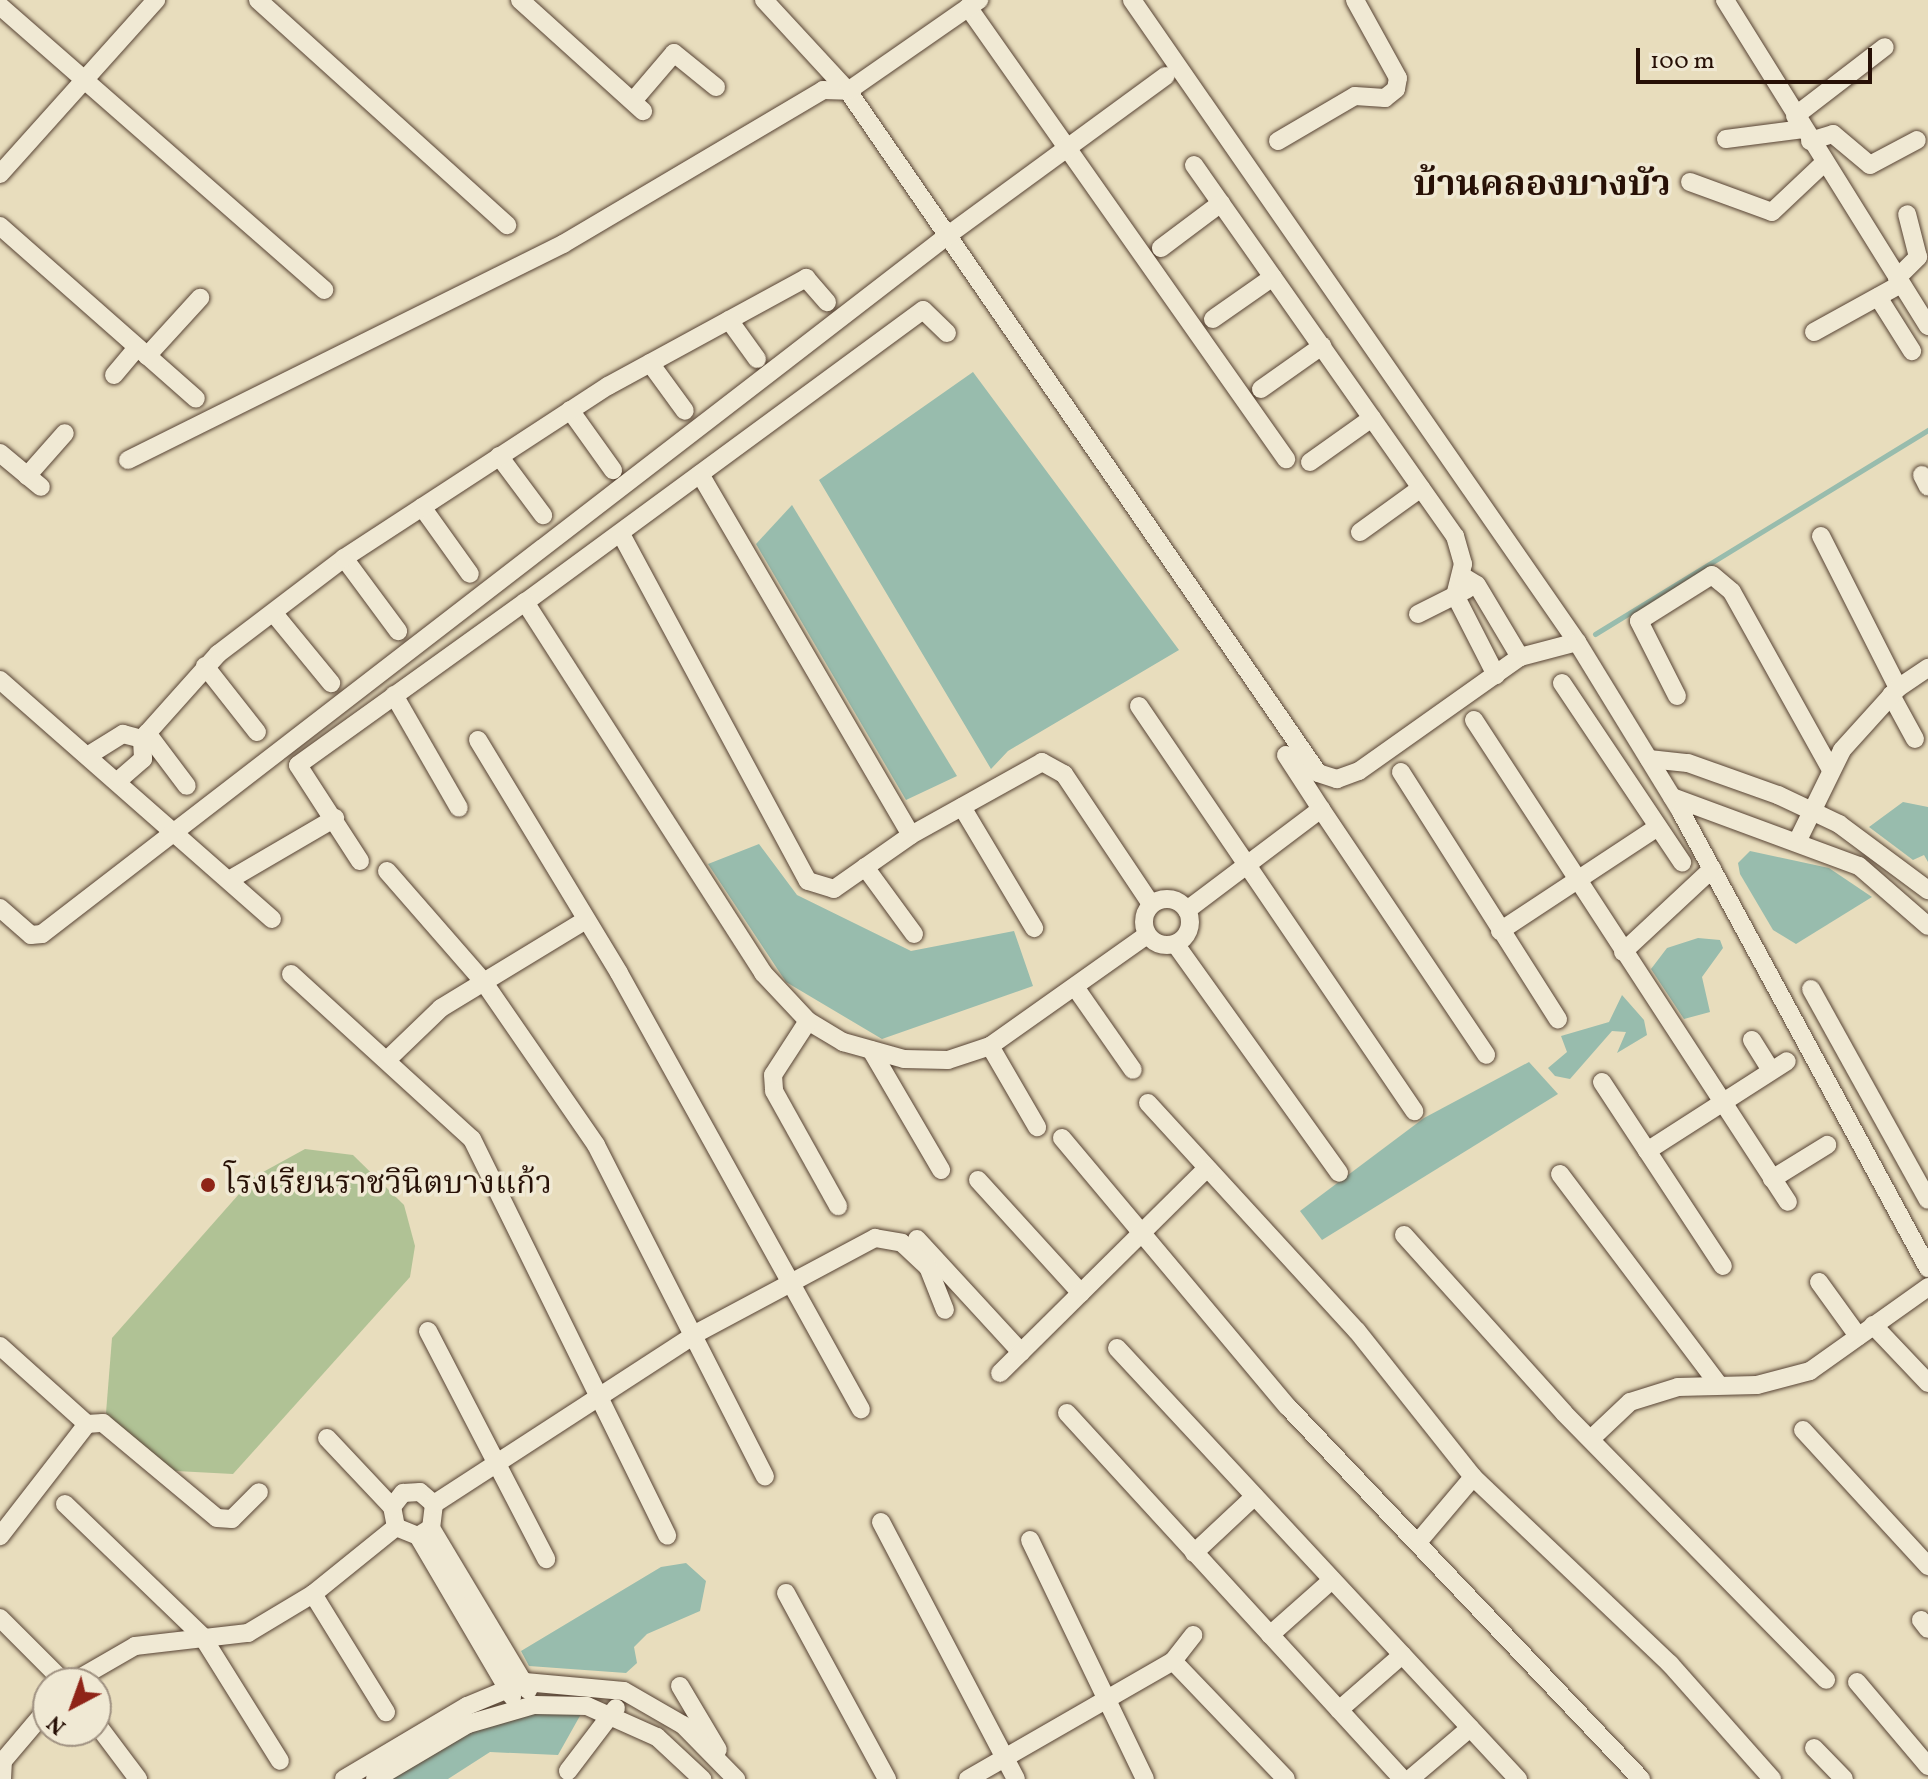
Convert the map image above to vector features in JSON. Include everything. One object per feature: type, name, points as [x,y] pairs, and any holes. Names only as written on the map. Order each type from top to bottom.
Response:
[{"type":"street","points":[[0,174],[156,0]]},
{"type":"street","points":[[258,0],[507,225]]},
{"type":"street","points":[[520,0],[638,106],[674,53],[716,87]]},
{"type":"street","points":[[764,0],[848,91],[1301,760],[1318,773],[1337,779],[1359,771],[1520,657],[1577,642]]},
{"type":"street","points":[[1132,0],[1577,642],[1672,797],[1928,1268]]},
{"type":"street","points":[[1278,141],[1355,96],[1385,98],[1396,89],[1398,78],[1355,0]]},
{"type":"street","points":[[1725,0],[1928,326]]},
{"type":"street","points":[[128,460],[563,244],[823,90],[848,91],[974,4],[1065,151],[1286,459]]},
{"type":"street","points":[[0,6],[324,290]]},
{"type":"street","points":[[1803,129],[1885,47]]},
{"type":"street","points":[[0,908],[31,935],[42,934],[947,236],[1166,76]]},
{"type":"street","points":[[1726,139],[1803,129],[1833,134],[1870,165],[1917,140]]},
{"type":"street","points":[[1690,182],[1772,212],[1824,163]]},
{"type":"street","points":[[1194,165],[1460,544],[1470,580],[1520,657]]},
{"type":"street","points":[[1161,248],[1221,203]]},
{"type":"street","points":[[1814,332],[1878,297],[1899,281],[1918,257],[1907,214]]},
{"type":"street","points":[[0,226],[196,399]]},
{"type":"street","points":[[1213,319],[1273,277]]},
{"type":"street","points":[[119,780],[143,759],[144,736],[205,666],[276,616],[344,558],[570,410],[806,278],[827,302]]},
{"type":"street","points":[[1878,297],[1912,351]]},
{"type":"street","points":[[114,375],[200,298]]},
{"type":"street","points":[[360,861],[298,765],[621,534],[923,310],[947,333]]},
{"type":"street","points":[[729,320],[757,359]]},
{"type":"street","points":[[1261,389],[1322,346]]},
{"type":"street","points":[[650,363],[685,411]]},
{"type":"street","points":[[570,410],[613,470]]},
{"type":"street","points":[[1310,462],[1372,418]]},
{"type":"street","points":[[0,453],[34,481],[65,433]]},
{"type":"street","points":[[499,456],[543,515]]},
{"type":"street","points":[[700,474],[911,835]]},
{"type":"street","points":[[1360,532],[1421,488]]},
{"type":"street","points":[[422,507],[470,574]]},
{"type":"street","points":[[621,534],[808,881],[834,889],[911,835],[1042,762],[1053,764],[1151,904]]},
{"type":"street","points":[[1821,536],[1915,739]]},
{"type":"street","points":[[344,558],[398,631]]},
{"type":"street","points":[[1677,696],[1639,621],[1712,575],[1732,592],[1830,768]]},
{"type":"street","points":[[1418,614],[1455,595],[1470,580]]},
{"type":"street","points":[[1455,595],[1496,675]]},
{"type":"street","points":[[525,602],[763,973],[808,1021],[871,1050],[948,1060],[990,1046],[1147,935]]},
{"type":"street","points":[[276,616],[331,683]]},
{"type":"street","points":[[1223,659],[1486,1055]]},
{"type":"street","points":[[205,666],[257,732]]},
{"type":"street","points":[[1798,840],[1830,768],[1895,692],[1928,668]]},
{"type":"street","points":[[0,680],[176,830],[272,919]]},
{"type":"street","points":[[1562,683],[1682,862]]},
{"type":"street","points":[[394,695],[459,808]]},
{"type":"street","points":[[1139,706],[1245,867],[1414,1111]]},
{"type":"street","points":[[1474,720],[1788,1202]]},
{"type":"street","points":[[89,755],[123,734],[144,736],[187,786]]},
{"type":"street","points":[[478,740],[793,1278],[861,1409]]},
{"type":"street","points":[[1649,759],[1732,776],[1839,824],[1928,890]]},
{"type":"street","points":[[1401,772],[1558,1019]]},
{"type":"street","points":[[1672,797],[1798,840],[1859,866],[1928,926]]},
{"type":"street","points":[[962,807],[1034,928]]},
{"type":"street","points":[[1187,910],[1321,809]]},
{"type":"street","points":[[229,880],[335,818]]},
{"type":"street","points":[[1500,931],[1658,827]]},
{"type":"street","points":[[865,867],[914,934]]},
{"type":"street","points":[[1623,952],[1712,869]]},
{"type":"street","points":[[387,871],[483,981],[596,1145],[697,1333],[765,1476]]},
{"type":"street","points":[[1147,935],[1144,915],[1151,904],[1164,898],[1187,910]]},
{"type":"street","points":[[1176,945],[1187,936],[1187,910]]},
{"type":"street","points":[[387,1060],[441,1008],[584,921]]},
{"type":"street","points":[[1147,935],[1176,945],[1339,1173]]},
{"type":"street","points":[[291,974],[387,1060],[487,1162],[667,1536]]},
{"type":"street","points":[[1075,987],[1133,1070]]},
{"type":"street","points":[[1811,989],[1928,1200]]},
{"type":"street","points":[[808,1021],[773,1075],[774,1091],[838,1206]]},
{"type":"street","points":[[1647,1151],[1779,1066],[1752,1040]]},
{"type":"street","points":[[990,1046],[1037,1127]]},
{"type":"street","points":[[871,1050],[941,1170]]},
{"type":"street","points":[[1602,1082],[1723,1266]]},
{"type":"street","points":[[1148,1103],[1205,1170],[1357,1331],[1473,1477],[1670,1664],[1767,1777]]},
{"type":"street","points":[[1062,1138],[1288,1407],[1419,1541],[1641,1779]]},
{"type":"street","points":[[1772,1179],[1827,1145]]},
{"type":"street","points":[[1000,1373],[1205,1170]]},
{"type":"street","points":[[1560,1174],[1719,1385]]},
{"type":"street","points":[[978,1180],[1081,1293]]},
{"type":"street","points":[[1404,1235],[1826,1680]]},
{"type":"street","points":[[424,1532],[434,1504],[500,1458],[697,1333],[793,1278],[885,1237],[928,1267],[945,1310]]},
{"type":"street","points":[[917,1239],[1021,1352]]},
{"type":"street","points":[[1819,1282],[1858,1336]]},
{"type":"street","points":[[1593,1437],[1630,1402],[1719,1385],[1757,1385],[1810,1371],[1928,1287]]},
{"type":"street","points":[[1873,1325],[1928,1383]]},
{"type":"street","points":[[428,1331],[500,1458],[546,1559]]},
{"type":"street","points":[[0,1346],[87,1424],[103,1423],[217,1518],[232,1519],[259,1492]]},
{"type":"street","points":[[1117,1348],[1518,1779]]},
{"type":"street","points":[[1067,1413],[1402,1779]]},
{"type":"street","points":[[0,1536],[87,1424]]},
{"type":"street","points":[[1803,1430],[1928,1566]]},
{"type":"street","points":[[327,1438],[392,1507],[396,1527]]},
{"type":"street","points":[[1419,1541],[1473,1477]]},
{"type":"street","points":[[392,1507],[403,1493],[420,1492],[434,1504]]},
{"type":"street","points":[[1194,1553],[1255,1496]]},
{"type":"street","points":[[65,1504],[202,1636],[280,1761]]},
{"type":"street","points":[[881,1522],[1016,1779]]},
{"type":"street","points":[[97,1667],[135,1646],[248,1633],[313,1594],[396,1527],[424,1532],[516,1684],[525,1705]]},
{"type":"street","points":[[1030,1540],[1104,1700],[1145,1779]]},
{"type":"street","points":[[1270,1635],[1332,1580]]},
{"type":"street","points":[[786,1593],[887,1779]]},
{"type":"street","points":[[313,1594],[386,1712]]},
{"type":"street","points":[[0,1618],[51,1667]]},
{"type":"street","points":[[968,1779],[1173,1661],[1193,1635]]},
{"type":"street","points":[[1339,1710],[1402,1655]]},
{"type":"street","points":[[1173,1661],[1286,1779]]},
{"type":"street","points":[[1857,1682],[1928,1766]]},
{"type":"street","points":[[344,1779],[516,1684],[624,1691],[667,1714],[726,1762]]},
{"type":"street","points":[[680,1686],[736,1779]]},
{"type":"street","points":[[568,1771],[612,1717],[624,1691]]},
{"type":"street","points":[[375,1779],[468,1724],[525,1705],[587,1706],[657,1737],[702,1779]]},
{"type":"street","points":[[657,1737],[667,1714]]},
{"type":"street","points":[[1410,1779],[1470,1728]]},
{"type":"street","points":[[2,1767],[32,1729]]},
{"type":"street","points":[[112,1744],[138,1779]]},
{"type":"street","points":[[1814,1748],[1844,1779]]},
{"type":"shaded area","points":[[973,372],[1179,650],[1008,751],[991,769],[819,480]]},
{"type":"shaded area","points":[[792,505],[957,776],[906,800],[756,544]]},
{"type":"shaded area","points":[[1903,802],[1928,807],[1928,862],[1924,855],[1913,860],[1869,827]]},
{"type":"shaded area","points":[[759,844],[797,895],[911,951],[1014,931],[1033,986],[882,1039],[786,982],[708,864]]},
{"type":"shaded area","points":[[1750,851],[1829,868],[1872,897],[1796,944],[1773,930],[1740,874],[1738,863]]},
{"type":"shaded area","points":[[1698,938],[1720,940],[1723,948],[1702,977],[1710,1012],[1684,1019],[1651,969],[1667,948]]},
{"type":"shaded area","points":[[1622,995],[1644,1020],[1647,1035],[1617,1053],[1626,1032],[1612,1031],[1570,1079],[1555,1076],[1548,1068],[1567,1052],[1561,1036],[1609,1022]]},
{"type":"shaded area","points":[[1529,1062],[1558,1094],[1322,1240],[1300,1211],[1424,1118]]},
{"type":"shaded area","points":[[305,1149],[353,1155],[404,1205],[415,1246],[410,1277],[233,1474],[157,1470],[106,1413],[112,1338],[254,1177]]},
{"type":"shaded area","points":[[686,1563],[706,1581],[700,1611],[647,1634],[634,1647],[637,1663],[626,1673],[529,1666],[521,1651],[661,1567]]},
{"type":"shaded area","points":[[552,1706],[581,1714],[558,1755],[490,1752],[448,1779],[379,1779],[476,1723]]},
{"type":"waterway","points":[[1595,634],[1928,430]]},
{"type":"place","name":"โรงเรียนราชวินิตบางแก้ว","points":[[208,1185]]},
{"type":"district","name":"บ้านคลองบางบัว","points":[[1542,187]]}]
